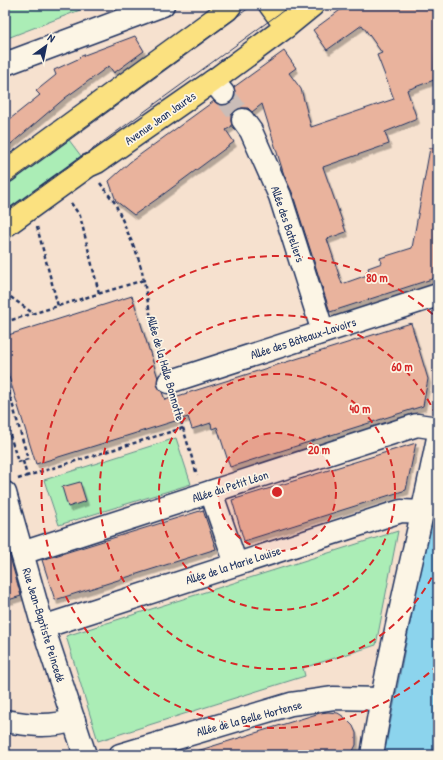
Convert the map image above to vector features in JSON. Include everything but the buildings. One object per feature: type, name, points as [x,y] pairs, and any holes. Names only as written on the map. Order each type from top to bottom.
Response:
[{"type":"main road","points":[[5,172],[227,10],[231,5]]},
{"type":"main road","points":[[270,5],[286,27]]},
{"type":"main road","name":"Avenue Jean Jaurès","points":[[5,226],[88,166],[97,162],[218,87],[313,5]]},
{"type":"street","points":[[5,64],[163,5]]},
{"type":"street","name":"Allée des Bateliers","points":[[243,120],[251,131],[280,196],[323,332]]},
{"type":"street","name":"Allée des Bâteaux-Lavoirs","points":[[169,382],[438,296]]},
{"type":"street","name":"Allée du Petit Léon","points":[[22,553],[417,425],[438,428]]},
{"type":"street","points":[[372,755],[381,699],[438,438]]},
{"type":"street","points":[[211,492],[236,564]]},
{"type":"street","name":"Rue Jean-Baptiste Peincedé","points":[[5,493],[43,627],[85,755]]},
{"type":"street","name":"Allée de la Marie Louise","points":[[43,627],[401,511],[423,512]]},
{"type":"street","name":"Allée de la Belle Hortense","points":[[120,755],[291,704],[334,698],[381,699]]},
{"type":"street","points":[[5,721],[48,726],[74,720]]},
{"type":"path","name":"Allée de la Halle Bonnotte","points":[[98,179],[115,203],[123,219],[136,254],[144,280],[153,329],[199,481],[211,492]]},
{"type":"path","points":[[69,200],[80,216],[99,293]]},
{"type":"path","points":[[38,229],[58,306]]},
{"type":"path","points":[[5,322],[144,280]]},
{"type":"path","points":[[5,293],[34,314]]},
{"type":"path","points":[[5,378],[28,459],[18,462],[5,418]]},
{"type":"path","points":[[23,461],[27,476],[183,428]]},
{"type":"green space","points":[[7,5],[79,5],[80,10],[5,39],[5,10]]},
{"type":"green space","points":[[66,136],[84,160],[5,217],[5,180]]},
{"type":"green space","points":[[176,438],[191,484],[59,525],[44,480]]},
{"type":"green space","points":[[398,531],[376,645],[303,668],[305,676],[98,741],[66,636]]},
{"type":"water","points":[[438,482],[438,755],[384,755]]},
{"type":"tunnel","points":[[223,93],[243,120]]},
{"type":"tram line","points":[[5,185],[253,5]]},
{"type":"tram line","points":[[5,213],[291,5]]}]
